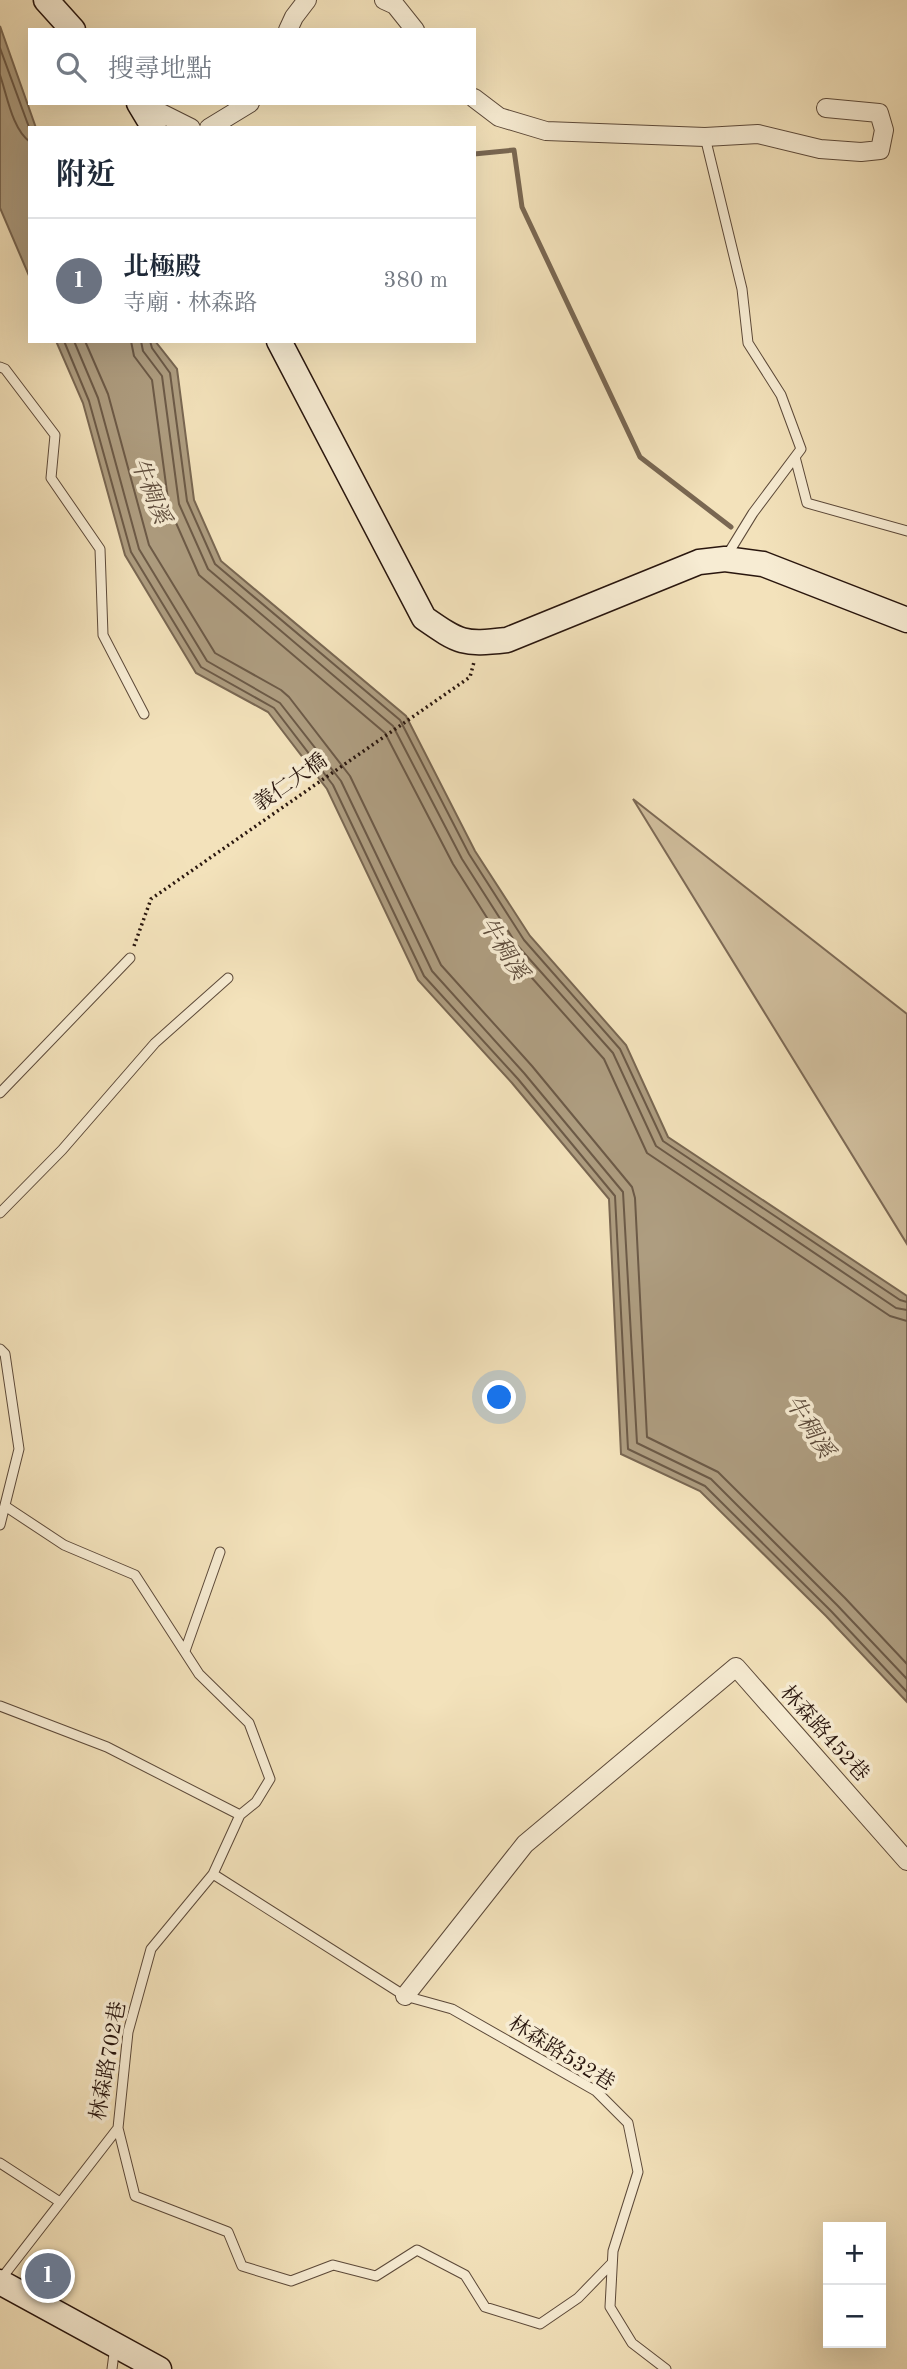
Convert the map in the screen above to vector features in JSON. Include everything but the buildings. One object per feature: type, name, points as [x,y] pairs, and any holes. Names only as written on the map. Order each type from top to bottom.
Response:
[{"type":"street","points":[[46,0],[71,28]]},
{"type":"street","points":[[289,28],[307,0]]},
{"type":"street","points":[[384,0],[395,5],[413,28]]},
{"type":"street","points":[[476,100],[499,117],[546,131],[705,137],[758,134],[820,149],[861,152],[880,150],[884,130],[879,113],[826,108]]},
{"type":"street","points":[[141,105],[153,126]]},
{"type":"street","points":[[144,105],[187,126]]},
{"type":"street","points":[[212,126],[247,105]]},
{"type":"street","points":[[280,343],[424,618],[455,640],[479,643],[506,640],[699,562],[725,559],[763,564],[907,620]]},
{"type":"street","name":"林森路452巷","points":[[405,1996],[525,1844],[736,1667],[907,1861]]},
{"type":"street","points":[[0,2281],[159,2369]]},
{"type":"lane","points":[[705,137],[742,289],[748,343],[781,395],[801,449],[753,513],[725,559]]},
{"type":"lane","points":[[0,367],[5,369],[55,435],[51,478],[100,549],[103,635],[144,714]]},
{"type":"lane","points":[[795,457],[807,503],[907,531]]},
{"type":"lane","points":[[0,1093],[130,958]]},
{"type":"lane","points":[[0,1213],[62,1150],[155,1043],[228,978]]},
{"type":"lane","points":[[0,1349],[5,1354],[19,1449],[0,1525]]},
{"type":"lane","name":"林森路702巷","points":[[0,2281],[118,2129],[128,2032],[151,1949],[213,1874],[240,1815],[256,1802],[270,1779],[249,1723],[199,1674],[135,1575],[64,1545],[5,1506]]},
{"type":"lane","points":[[185,1651],[220,1552]]},
{"type":"lane","points":[[0,1706],[107,1747],[240,1815]]},
{"type":"lane","points":[[213,1874],[405,1996]]},
{"type":"lane","name":"林森路532巷","points":[[405,1996],[452,2009],[596,2091],[628,2123],[638,2172],[613,2251],[610,2307],[632,2343],[666,2369]]},
{"type":"lane","points":[[118,2129],[135,2196],[228,2232],[242,2266],[290,2281],[332,2265],[376,2276],[417,2250],[465,2275],[485,2307],[540,2324],[578,2298],[612,2263]]},
{"type":"lane","points":[[0,2163],[61,2202]]},
{"type":"lane","points":[[112,2369],[115,2344]]},
{"type":"path","name":"義仁大橋","points":[[130,958],[151,899],[470,677],[479,643]]},
{"type":"shaded area","points":[[633,799],[907,1014],[907,1244]]},
{"type":"water","points":[[0,26],[35,126],[28,126],[28,273],[0,208]]},
{"type":"water","name":"牛稠溪","points":[[57,343],[157,343],[177,369],[194,500],[221,561],[406,716],[475,851],[530,936],[626,1045],[668,1137],[907,1296],[907,1702],[826,1616],[700,1491],[621,1454],[609,1199],[512,1083],[418,980],[327,789],[268,712],[196,673],[125,555],[83,403]]},
{"type":"waterway","points":[[476,154],[514,150],[522,207],[640,457],[731,527]]},
{"type":"place","name":"北極殿","points":[[48,2276]]}]
